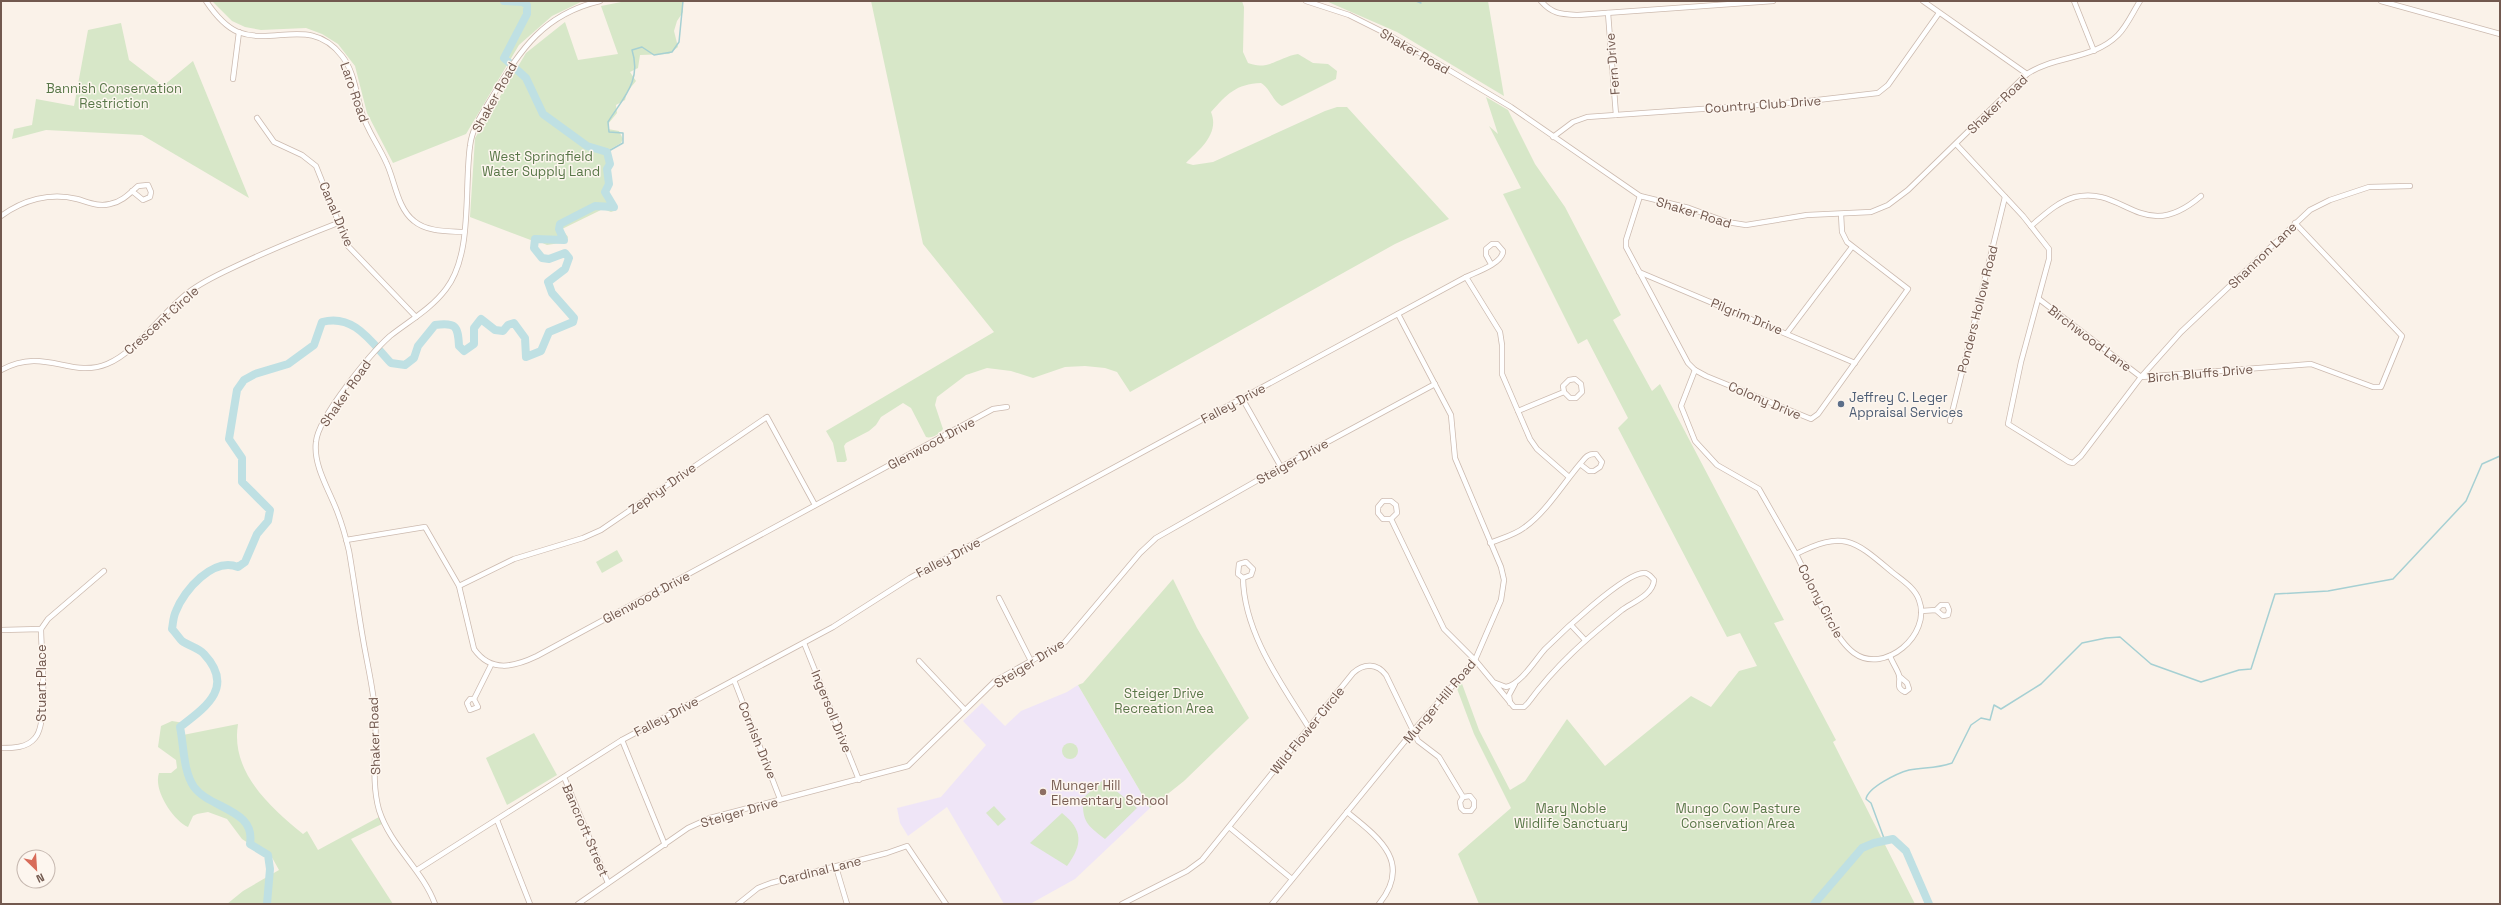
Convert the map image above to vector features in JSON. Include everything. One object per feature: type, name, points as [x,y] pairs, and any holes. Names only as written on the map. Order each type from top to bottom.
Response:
[{"type":"street","name":"Laro Road","points":[[206,1],[221,20],[239,32],[257,35],[304,33],[316,37],[336,49],[348,65],[364,119],[389,168],[408,216],[424,227],[464,232]]},
{"type":"street","name":"Shaker Road","points":[[435,904],[418,870],[392,838],[377,801],[375,706],[346,540],[318,462],[316,440],[325,417],[378,347],[438,298],[452,280],[460,260],[464,232],[470,141],[478,121],[513,61],[528,42],[545,28],[568,13],[600,1]]},
{"type":"street","name":"Shaker Road","points":[[1306,1],[1349,15],[1387,34],[1488,93],[1640,196],[1672,203],[1737,225],[1755,225],[1807,215],[1871,212],[1888,205],[1908,190],[2027,74],[2046,63],[2094,51],[2119,34],[2140,1]]},
{"type":"street","points":[[1541,1],[1549,11],[1557,14],[1578,15],[1773,1]]},
{"type":"street","points":[[1923,1],[2027,74]]},
{"type":"street","points":[[2074,1],[2094,51]]},
{"type":"street","points":[[2381,1],[2500,34]]},
{"type":"street","name":"Country Club Drive","points":[[1553,137],[1580,119],[1616,114],[1800,102],[1878,93],[1888,85],[1939,12]]},
{"type":"street","name":"Fern Drive","points":[[1608,13],[1616,114]]},
{"type":"street","points":[[233,79],[239,32]]},
{"type":"street","name":"Canal Drive","points":[[257,118],[274,142],[302,155],[316,166],[338,223],[353,252],[416,317]]},
{"type":"street","name":"Birch Bluffs Drive","points":[[1956,144],[2031,226],[2049,249],[2049,260],[2021,362],[2008,424],[2073,463],[2081,456],[2141,377],[2311,364],[2373,387],[2381,387],[2402,336],[2295,223]]},
{"type":"street","name":"Shannon Lane","points":[[2141,377],[2181,332],[2295,223],[2322,204],[2365,188],[2377,185],[2410,186]]},
{"type":"street","points":[[1,216],[21,204],[41,198],[63,197],[105,205],[118,202],[132,191]]},
{"type":"street","points":[[1640,196],[1625,243],[1683,354],[1694,370]]},
{"type":"street","points":[[2031,226],[2050,210],[2077,197],[2098,197],[2139,212],[2163,216],[2175,213],[2201,196]]},
{"type":"street","name":"Ponders Hollow Road","points":[[1950,421],[2005,197]]},
{"type":"street","name":"Colony Drive","points":[[1694,370],[1811,419],[1818,414],[1908,289],[1852,247],[1843,238],[1841,214]]},
{"type":"street","name":"Crescent Circle","points":[[1,370],[30,360],[44,360],[83,368],[105,364],[124,353],[186,294],[198,285],[274,248],[338,223]]},
{"type":"street","name":"Falley Drive","points":[[418,870],[622,740],[804,643],[910,578],[1491,264],[1503,254],[1503,249],[1497,244],[1492,244],[1486,249],[1486,255],[1491,264]]},
{"type":"street","points":[[1787,332],[1852,247]]},
{"type":"street","name":"Pilgrim Drive","points":[[1639,272],[1787,332],[1855,362]]},
{"type":"street","points":[[1466,277],[1500,332],[1502,345],[1502,374],[1530,439],[1537,449],[1569,477]]},
{"type":"street","name":"Birchwood Lane","points":[[2039,299],[2141,377]]},
{"type":"street","name":"Munger Hill Road","points":[[1272,904],[1414,730],[1475,660],[1503,593],[1503,573],[1457,465],[1453,450],[1453,421],[1398,314]]},
{"type":"street","name":"Colony Circle","points":[[1694,370],[1681,406],[1695,441],[1717,465],[1759,489],[1796,554],[1834,628],[1846,646],[1862,657],[1890,656],[1914,638],[1920,626],[1921,611],[1919,600],[1912,589],[1854,542],[1829,541],[1796,554]]},
{"type":"street","points":[[1575,379],[1581,384],[1582,390],[1578,397],[1570,398],[1564,392],[1563,386],[1569,380],[1575,379]]},
{"type":"street","name":"Steiger Drive","points":[[578,904],[688,828],[710,818],[908,766],[995,681],[1065,642],[1140,553],[1156,538],[1281,467],[1435,384]]},
{"type":"street","points":[[1518,411],[1564,392]]},
{"type":"street","points":[[1242,398],[1281,467]]},
{"type":"street","name":"Glenwood Drive","points":[[491,665],[514,666],[529,660],[993,409],[1007,407]]},
{"type":"street","name":"Zephyr Drive","points":[[459,586],[514,558],[583,538],[601,530],[767,417],[815,505]]},
{"type":"street","points":[[1490,543],[1519,531],[1529,524],[1580,464],[1592,454],[1599,457],[1602,462],[1600,467],[1594,472],[1589,471],[1580,464]]},
{"type":"street","points":[[1383,501],[1391,501],[1396,507],[1396,515],[1391,519],[1385,520],[1379,515],[1378,507],[1383,501]]},
{"type":"street","points":[[1391,519],[1439,622],[1450,636],[1475,660],[1510,704],[1518,708],[1528,703],[1570,653],[1649,592],[1654,580],[1648,574],[1643,573],[1636,576],[1606,595],[1571,625],[1535,660],[1516,682],[1509,696],[1510,704]]},
{"type":"street","points":[[346,540],[425,527],[459,586],[471,642],[480,658],[491,665],[474,699]]},
{"type":"street","points":[[41,629],[48,619],[104,571]]},
{"type":"street","points":[[1243,578],[1248,612],[1257,635],[1272,665],[1309,728]]},
{"type":"street","points":[[998,598],[1031,661]]},
{"type":"street","points":[[1921,611],[1936,610]]},
{"type":"street","points":[[1571,625],[1585,640]]},
{"type":"street","name":"Stuart Place","points":[[1,630],[41,629],[43,718],[41,728],[36,738],[26,745],[1,748]]},
{"type":"street","name":"Ingersoll Drive","points":[[804,643],[859,780]]},
{"type":"street","points":[[1890,656],[1899,676]]},
{"type":"street","points":[[919,661],[965,710]]},
{"type":"street","name":"Wild Flower Circle","points":[[1122,904],[1195,867],[1353,673],[1368,666],[1380,669],[1386,675],[1420,743],[1442,760],[1463,797]]},
{"type":"street","name":"Cornish Drive","points":[[734,680],[780,800]]},
{"type":"street","points":[[1493,682],[1506,687],[1516,682]]},
{"type":"street","points":[[622,740],[665,845]]},
{"type":"street","name":"Bancroft Street","points":[[564,777],[608,883]]},
{"type":"street","points":[[1347,812],[1376,836],[1390,855],[1392,879],[1388,892],[1379,904]]},
{"type":"street","points":[[497,820],[530,904]]},
{"type":"street","points":[[1229,827],[1292,879]]},
{"type":"street","name":"Cardinal Lane","points":[[738,904],[758,888],[771,883],[836,867],[907,846],[946,904]]},
{"type":"street","points":[[836,867],[846,904]]},
{"type":"shaded area","name":"Munger Hill Elementary School","points":[[1078,685],[1150,808],[1075,879],[1030,904],[1004,904],[947,807],[908,836],[900,823],[897,808],[941,797],[986,745],[963,721],[982,703],[1005,726],[1021,711],[1067,692]]},
{"type":"green space","name":"West Springfield Water Supply Land","points":[[212,1],[583,1],[552,16],[519,45],[466,134],[393,163],[367,113],[355,66],[338,44],[322,34],[306,28],[261,30],[245,27],[232,21]]},
{"type":"green space","name":"West Springfield Water Supply Land","points":[[626,1],[683,1],[683,12],[677,21],[674,31],[678,47],[669,54],[640,55],[638,68],[630,72],[636,81],[627,92],[625,100],[616,105],[617,113],[608,124],[608,129],[619,131],[623,139],[621,143],[607,151],[610,161],[610,172],[607,193],[617,205],[617,210],[611,212],[603,209],[562,229],[568,237],[566,242],[547,245],[470,217],[475,138],[526,53],[565,22],[578,60],[618,54],[601,6]]},
{"type":"green space","points":[[871,1],[1242,1],[1244,7],[1243,52],[1248,63],[1255,65],[1268,64],[1298,54],[1313,63],[1328,64],[1337,71],[1336,79],[1282,106],[1261,83],[1245,85],[1238,88],[1227,95],[1211,112],[1213,127],[1207,141],[1186,163],[1193,165],[1213,162],[1325,111],[1337,107],[1347,107],[1449,219],[1395,244],[1130,392],[1117,372],[1105,368],[1085,366],[1065,367],[1033,378],[1011,371],[987,368],[966,375],[937,397],[935,405],[943,429],[938,434],[933,437],[926,437],[911,408],[903,403],[881,417],[876,425],[869,431],[846,443],[844,446],[847,460],[845,462],[837,462],[833,443],[826,431],[994,332],[923,244]]},
{"type":"green space","points":[[1326,1],[1488,1],[1504,96],[1397,32]]},
{"type":"green space","name":"Bannish Conservation Restriction","points":[[121,23],[129,60],[163,86],[193,61],[249,198],[142,135],[46,130],[12,139],[14,129],[32,125],[36,99],[74,106],[88,30]]},
{"type":"green space","points":[[1486,97],[1508,110],[1535,164],[1565,207],[1621,315],[1613,320],[1652,391],[1660,384],[1784,620],[1774,623],[1836,740],[1833,742],[1915,904],[1479,904],[1458,854],[1511,808],[1474,734],[1456,686],[1461,681],[1479,730],[1510,790],[1525,781],[1567,719],[1605,766],[1691,696],[1711,707],[1739,671],[1757,666],[1740,633],[1727,637],[1618,428],[1628,418],[1587,339],[1578,344],[1503,194],[1521,188],[1489,126],[1498,134]]},
{"type":"green space","points":[[617,550],[623,561],[602,573],[596,562]]},
{"type":"green space","name":"Steiger Drive Recreation Area","points":[[1173,579],[1197,628],[1249,718],[1184,781],[1150,808],[1078,685],[1083,683]]},
{"type":"green space","points":[[172,721],[184,723],[183,735],[238,724],[237,741],[240,758],[246,773],[255,787],[278,812],[303,834],[307,831],[318,850],[379,817],[382,824],[351,839],[393,904],[227,904],[243,891],[279,870],[269,852],[265,854],[242,839],[227,819],[208,812],[197,814],[193,816],[188,827],[176,818],[162,796],[158,780],[159,773],[171,773],[177,768],[176,760],[158,747],[161,726]]},
{"type":"green space","points":[[534,733],[557,775],[507,805],[486,758]]},
{"type":"green space","points":[[1070,743],[1076,745],[1078,751],[1076,757],[1070,759],[1064,757],[1062,751],[1064,745]]},
{"type":"green space","points":[[1103,780],[1137,808],[1105,839],[1090,826],[1083,813],[1083,798]]},
{"type":"green space","points":[[994,806],[1006,819],[998,826],[986,813]]},
{"type":"green space","points":[[1062,813],[1074,825],[1078,838],[1076,851],[1067,866],[1030,843]]},
{"type":"waterway","points":[[267,904],[270,869],[268,855],[250,844],[250,832],[246,823],[239,816],[201,794],[190,781],[184,758],[180,727],[207,704],[217,686],[217,677],[213,666],[204,654],[182,641],[172,629],[174,616],[186,594],[201,577],[219,567],[228,565],[238,567],[245,562],[257,534],[268,521],[270,510],[242,482],[242,458],[229,439],[237,390],[244,380],[255,374],[288,364],[314,345],[322,322],[333,320],[344,322],[353,326],[369,339],[391,363],[405,365],[414,358],[418,346],[435,325],[452,325],[457,330],[459,346],[464,351],[474,344],[474,328],[481,319],[495,330],[503,331],[508,325],[514,323],[525,338],[526,357],[541,351],[549,332],[573,322],[574,318],[552,293],[548,282],[565,269],[569,258],[565,253],[549,259],[542,258],[534,248],[535,239],[564,240],[559,229],[560,224],[595,206],[614,207],[605,192],[609,184],[607,169],[610,164],[607,152],[587,146],[543,114],[526,78],[504,58],[527,14],[527,5],[523,2],[504,1]]},
{"type":"waterway","points":[[607,152],[623,143],[623,133],[609,132],[608,122],[625,97],[633,80],[635,71],[632,50],[642,47],[654,55],[672,52],[679,42],[683,1]]},
{"type":"waterway","points":[[1416,1],[1421,3]]},
{"type":"waterway","points":[[1885,841],[1871,803],[1866,799],[1868,794],[1884,781],[1909,770],[1952,763],[1971,725],[1981,718],[1990,720],[1994,705],[2001,709],[2041,684],[2082,643],[2120,637],[2151,664],[2201,682],[2239,670],[2251,669],[2275,594],[2328,591],[2393,579],[2466,501],[2482,464],[2500,456]]},
{"type":"waterway","points":[[1814,904],[1862,848],[1874,843],[1893,839],[1906,851],[1929,904]]},
{"type":"place","name":"Jeffrey C. Leger Appraisal Services","points":[[1841,404]]},
{"type":"place","name":"Munger Hill Elementary School","points":[[1043,792]]},
{"type":"park label","name":"Mary Noble Wildlife Sanctuary","points":[[1571,816]]},
{"type":"park label","name":"Mungo Cow Pasture Conservation Area","points":[[1738,816]]}]
